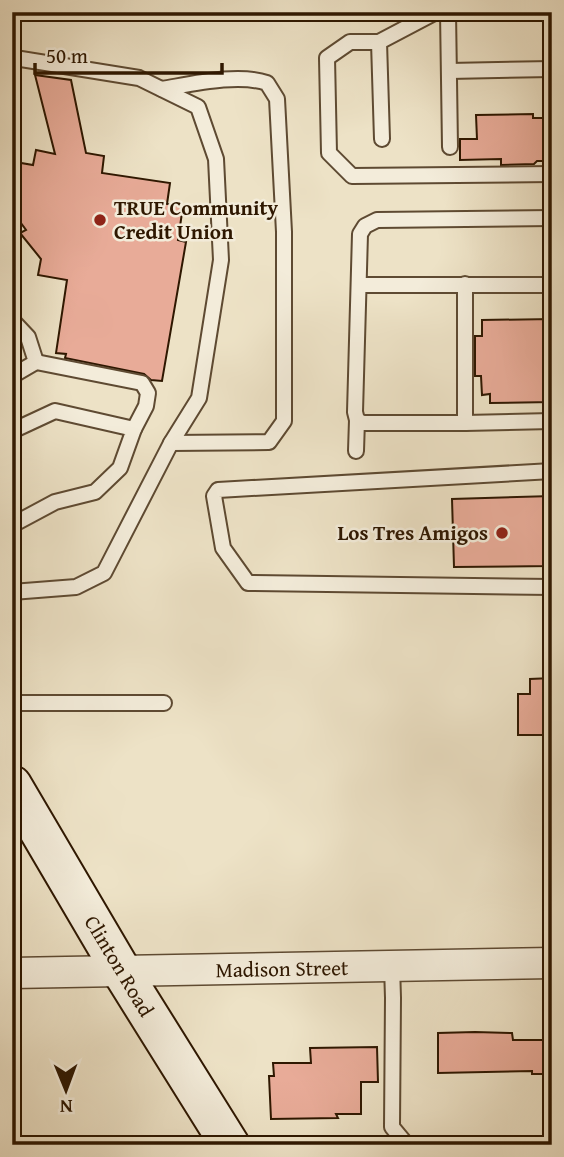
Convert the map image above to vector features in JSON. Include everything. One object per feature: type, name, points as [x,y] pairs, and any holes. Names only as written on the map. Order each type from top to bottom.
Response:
[{"type":"main road","name":"Clinton Road","points":[[12,785],[122,972],[230,1145]]},
{"type":"street","name":"Madison Street","points":[[12,973],[552,963]]},
{"type":"lane","points":[[436,12],[380,42],[350,42],[327,58],[329,153],[352,176],[552,174]]},
{"type":"lane","points":[[448,12],[450,147]]},
{"type":"lane","points":[[380,42],[382,139]]},
{"type":"lane","points":[[12,60],[22,59],[139,78],[198,107],[216,159],[221,260],[199,398],[171,443],[104,573],[76,587],[12,592]]},
{"type":"lane","points":[[449,71],[552,69]]},
{"type":"lane","points":[[162,89],[217,81],[255,79],[267,83],[277,99],[284,232],[284,421],[269,442],[171,443]]},
{"type":"lane","points":[[356,451],[360,234],[365,226],[377,220],[552,218]]},
{"type":"lane","points":[[359,285],[552,285]]},
{"type":"lane","points":[[465,285],[465,424]]},
{"type":"lane","points":[[12,320],[27,337],[36,362]]},
{"type":"lane","points":[[12,376],[36,362],[142,383],[148,393],[146,406],[134,429],[120,468],[95,492],[55,502],[12,525]]},
{"type":"lane","points":[[12,431],[55,411],[134,429]]},
{"type":"lane","points":[[357,420],[363,423],[465,424],[552,421]]},
{"type":"lane","points":[[552,471],[218,490],[214,496],[223,548],[248,583],[552,587]]},
{"type":"lane","points":[[12,707],[20,703],[164,703]]},
{"type":"lane","points":[[392,966],[392,1126],[407,1145]]},
{"type":"building","name":"TRUE Community Credit Union","points":[[35,75],[71,80],[86,153],[104,156],[102,173],[170,183],[167,204],[183,206],[178,240],[186,242],[162,381],[151,380],[144,374],[65,358],[66,354],[56,353],[67,280],[38,275],[41,259],[20,233],[26,230],[12,211],[12,194],[19,189],[21,163],[33,165],[36,150],[55,154]]},
{"type":"building","points":[[533,114],[533,118],[552,118],[552,161],[501,165],[501,159],[460,160],[460,139],[477,139],[476,115]]},
{"type":"building","points":[[552,319],[552,402],[490,403],[490,394],[482,395],[481,376],[475,376],[475,336],[482,336],[482,320]]},
{"type":"building","name":"Los Tres Amigos","points":[[552,496],[552,566],[454,567],[452,499]]},
{"type":"building","points":[[552,678],[552,735],[518,735],[518,694],[530,694],[530,679]]},
{"type":"building","points":[[438,1033],[512,1033],[513,1040],[552,1040],[552,1074],[532,1074],[532,1071],[438,1073]]},
{"type":"building","points":[[377,1047],[378,1082],[361,1082],[361,1114],[336,1114],[338,1118],[271,1119],[269,1076],[274,1076],[273,1063],[311,1063],[310,1048]]},
{"type":"place","name":"TRUE Community Credit Union","points":[[100,220]]},
{"type":"place","name":"Los Tres Amigos","points":[[502,533]]}]
